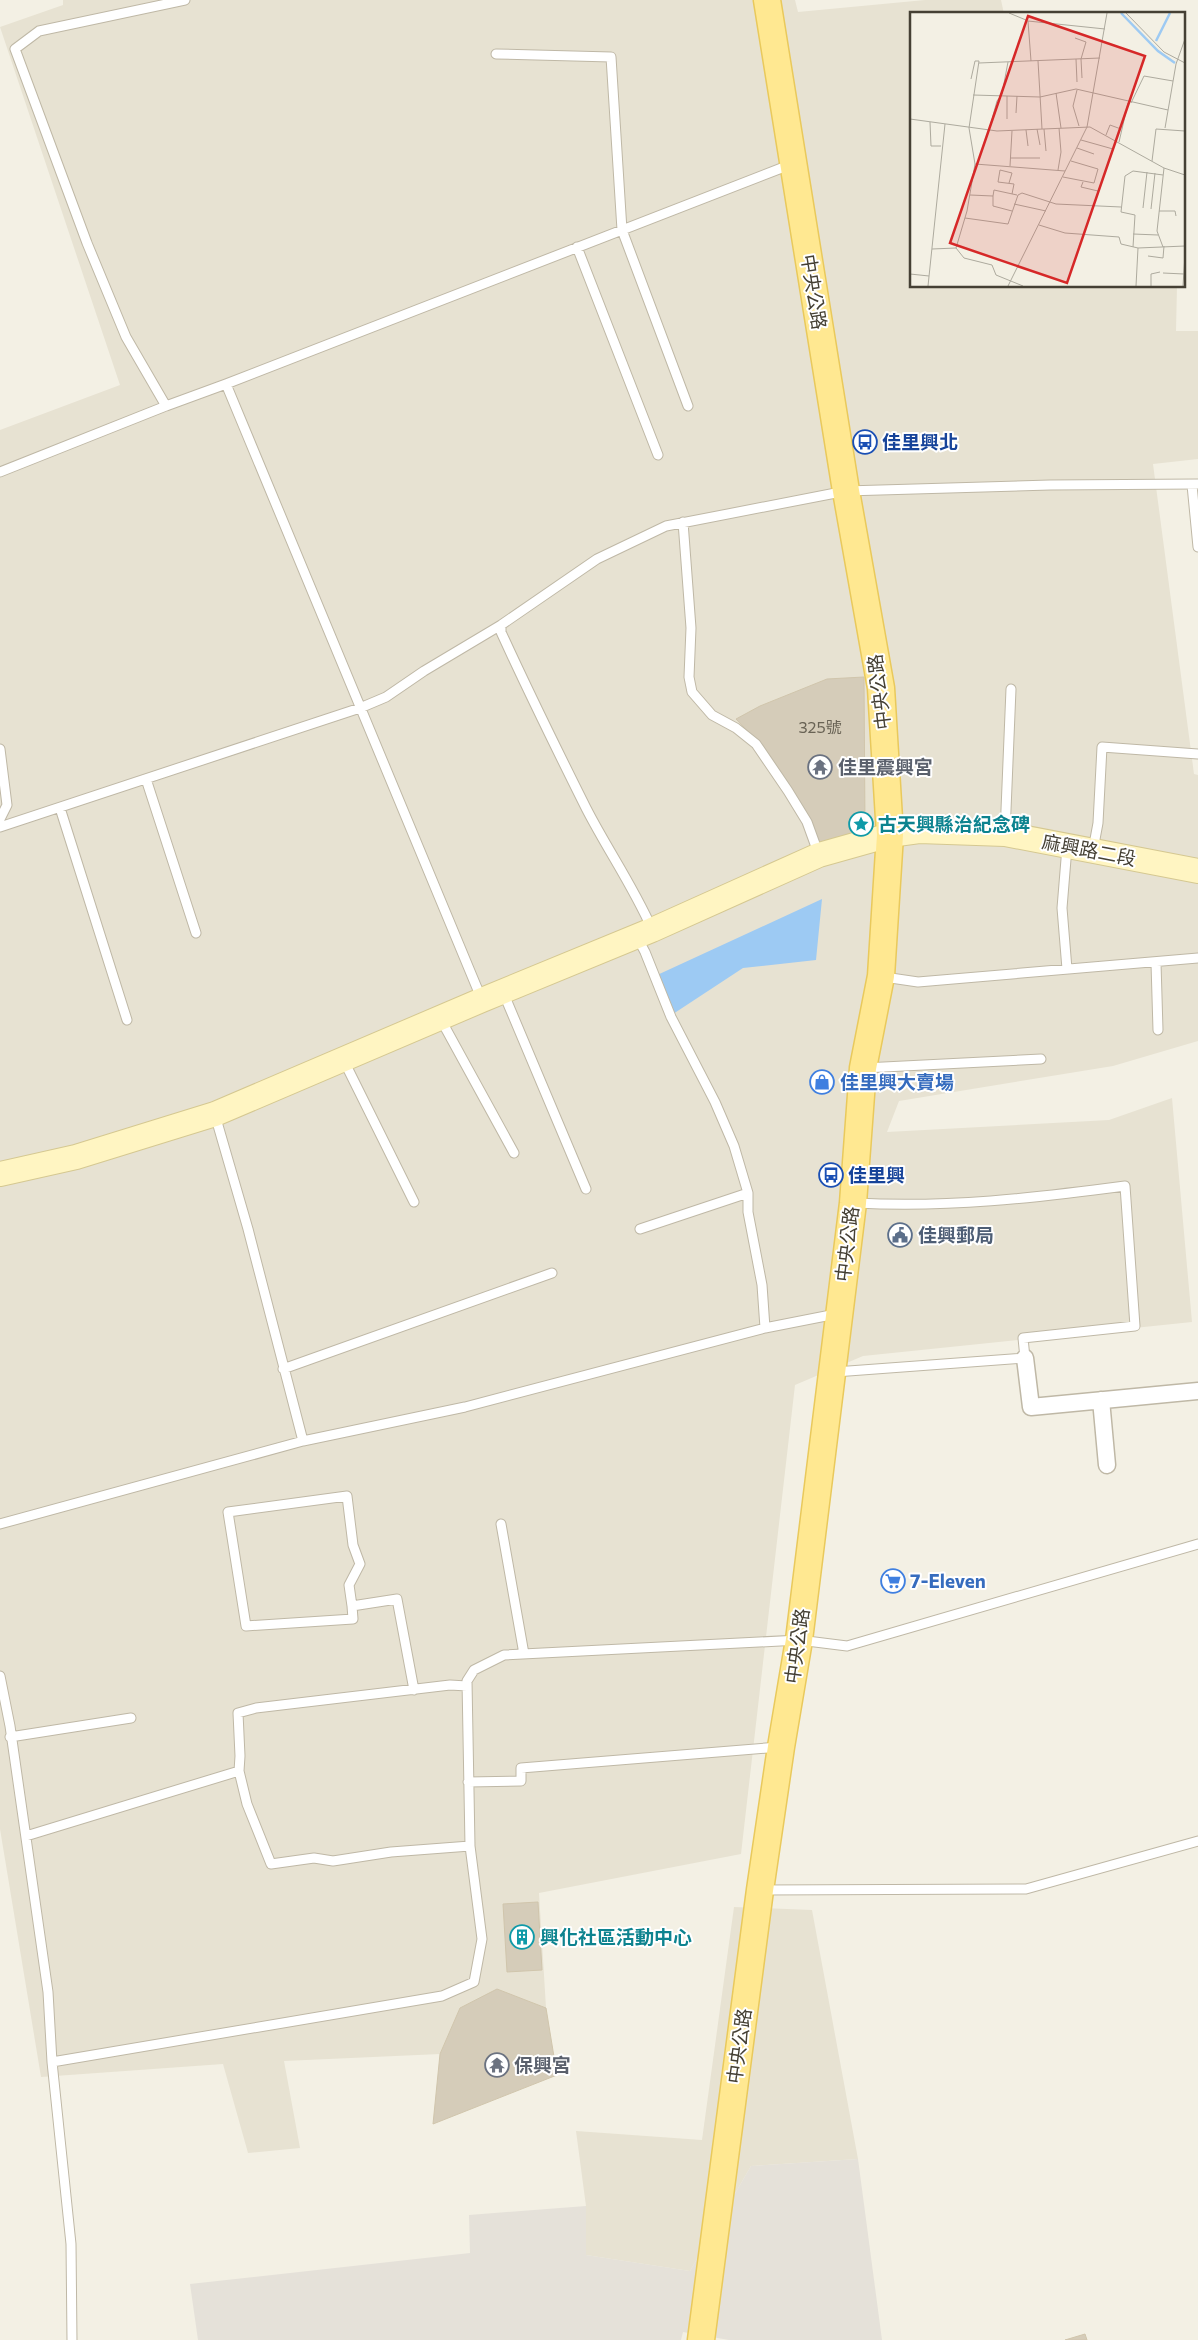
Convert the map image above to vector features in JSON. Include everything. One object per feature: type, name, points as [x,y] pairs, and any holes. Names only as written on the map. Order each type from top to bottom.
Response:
[{"type":"main road","name":"中央公路","points":[[701,2340],[780,1747],[799,1640],[853,1203],[863,1068],[881,976],[890,835],[880,688],[846,491],[768,0]]},
{"type":"street","name":"麻興路二段","points":[[0,1174],[76,1156],[215,1114],[492,996],[645,934],[819,854],[890,835],[920,831],[1004,834],[1198,871]]},
{"type":"street","points":[[1025,1358],[1031,1407],[1198,1391]]},
{"type":"street","points":[[1101,1400],[1107,1466]]},
{"type":"lane","points":[[166,406],[126,337],[87,243],[15,49],[39,31],[185,0]]},
{"type":"lane","points":[[496,54],[611,57],[622,230],[688,406]]},
{"type":"lane","points":[[0,472],[793,164]]},
{"type":"lane","points":[[577,247],[658,455]]},
{"type":"lane","points":[[226,384],[360,708],[492,996],[586,1188]]},
{"type":"lane","points":[[0,827],[360,708],[386,697],[424,671],[501,625],[597,559],[666,526],[683,522],[787,504],[846,491],[1050,485],[1195,484],[1198,547]]},
{"type":"lane","points":[[683,522],[691,628],[689,677],[692,692],[712,715],[736,728],[756,744],[788,790],[807,822],[819,854]]},
{"type":"lane","points":[[501,625],[501,632],[529,694],[587,809],[637,895],[645,934],[645,952],[671,1017],[715,1102],[734,1146],[748,1193],[748,1212],[762,1285],[765,1328]]},
{"type":"lane","points":[[1004,834],[1010,689]]},
{"type":"lane","points":[[1092,852],[1098,823],[1102,747],[1198,754]]},
{"type":"lane","points":[[0,749],[7,805],[0,819]]},
{"type":"lane","points":[[146,779],[196,934]]},
{"type":"lane","points":[[60,808],[127,1020]]},
{"type":"lane","points":[[1067,846],[1062,908],[1067,969]]},
{"type":"lane","points":[[881,976],[918,982],[1198,958]]},
{"type":"lane","points":[[1156,963],[1158,1030]]},
{"type":"lane","points":[[440,1018],[514,1152]]},
{"type":"lane","points":[[343,1059],[414,1202]]},
{"type":"lane","points":[[863,1068],[1041,1059]]},
{"type":"lane","points":[[215,1114],[248,1229],[303,1441]]},
{"type":"lane","points":[[831,1372],[1025,1358],[1023,1338],[1135,1326],[1125,1186],[1010,1201],[901,1205],[853,1203]]},
{"type":"lane","points":[[640,1229],[748,1193]]},
{"type":"lane","points":[[283,1369],[552,1273]]},
{"type":"lane","points":[[0,1524],[303,1441],[465,1407],[765,1328],[838,1314]]},
{"type":"lane","points":[[347,1496],[353,1545],[360,1564],[349,1585],[352,1606],[352,1619],[246,1626],[228,1512],[347,1496]]},
{"type":"lane","points":[[501,1524],[524,1654]]},
{"type":"lane","points":[[52,2062],[442,1996],[474,1982],[482,1939],[470,1846],[467,1681],[474,1670],[504,1655],[799,1640],[848,1646],[1198,1544]]},
{"type":"lane","points":[[352,1606],[397,1599],[414,1690]]},
{"type":"lane","points":[[0,1676],[10,1726],[10,1737],[48,1992],[52,2062],[71,2244],[72,2340]]},
{"type":"lane","points":[[467,1686],[450,1685],[256,1708],[238,1714],[239,1771],[247,1804],[271,1864],[314,1858],[333,1861],[390,1852],[470,1846]]},
{"type":"lane","points":[[10,1737],[132,1718]]},
{"type":"lane","points":[[468,1782],[521,1781],[521,1768],[780,1747]]},
{"type":"lane","points":[[26,1836],[239,1771]]},
{"type":"lane","points":[[760,1890],[1026,1889],[1198,1841]]},
{"type":"shaded area","points":[[63,0],[795,0],[798,12],[925,0],[1001,0],[1004,12],[910,12],[910,288],[1177,288],[1176,331],[1198,331],[1198,459],[1153,464],[1194,774],[1198,775],[1198,1041],[1113,1066],[899,1101],[887,1132],[1109,1120],[1172,1098],[1192,1322],[863,1356],[795,1385],[741,1854],[539,1893],[546,2008],[497,1989],[460,2009],[440,2054],[284,2061],[300,2148],[248,2153],[223,2064],[41,2077],[0,1829],[0,430],[120,385],[0,27],[63,5]]},
{"type":"shaded area","points":[[734,1907],[812,1910],[858,2159],[751,2166],[690,2271],[586,2255],[586,2206],[576,2131],[702,2140]]},
{"type":"shaded area","points":[[858,2159],[882,2340],[729,2340],[683,2332],[681,2340],[198,2340],[190,2284],[470,2253],[469,2215],[586,2206],[586,2255],[690,2271],[751,2166]]},
{"type":"water","points":[[822,899],[816,960],[743,968],[673,1014],[655,976]]},
{"type":"building","name":"佳里震興宮","points":[[864,677],[865,827],[815,849],[787,782],[758,742],[736,719],[760,706],[827,679]]},
{"type":"building","name":"興化社區活動中心","points":[[538,1902],[542,1970],[507,1972],[503,1904]]},
{"type":"building","name":"保興宮","points":[[497,1989],[546,2008],[557,2075],[433,2124],[440,2054],[460,2008]]},
{"type":"building","points":[[1085,2334],[1087,2340],[1065,2340]]},
{"type":"place","name":"佳里興北","points":[[865,442]]},
{"type":"place","name":"佳里震興宮","points":[[820,767]]},
{"type":"place","name":"古天興縣治紀念碑","points":[[861,824]]},
{"type":"place","name":"佳里興大賣場","points":[[822,1082]]},
{"type":"place","name":"佳里興","points":[[831,1175]]},
{"type":"place","name":"佳興郵局","points":[[900,1235]]},
{"type":"place","name":"7-Eleven","points":[[893,1581]]},
{"type":"place","name":"興化社區活動中心","points":[[522,1937]]},
{"type":"place","name":"保興宮","points":[[497,2065]]}]
